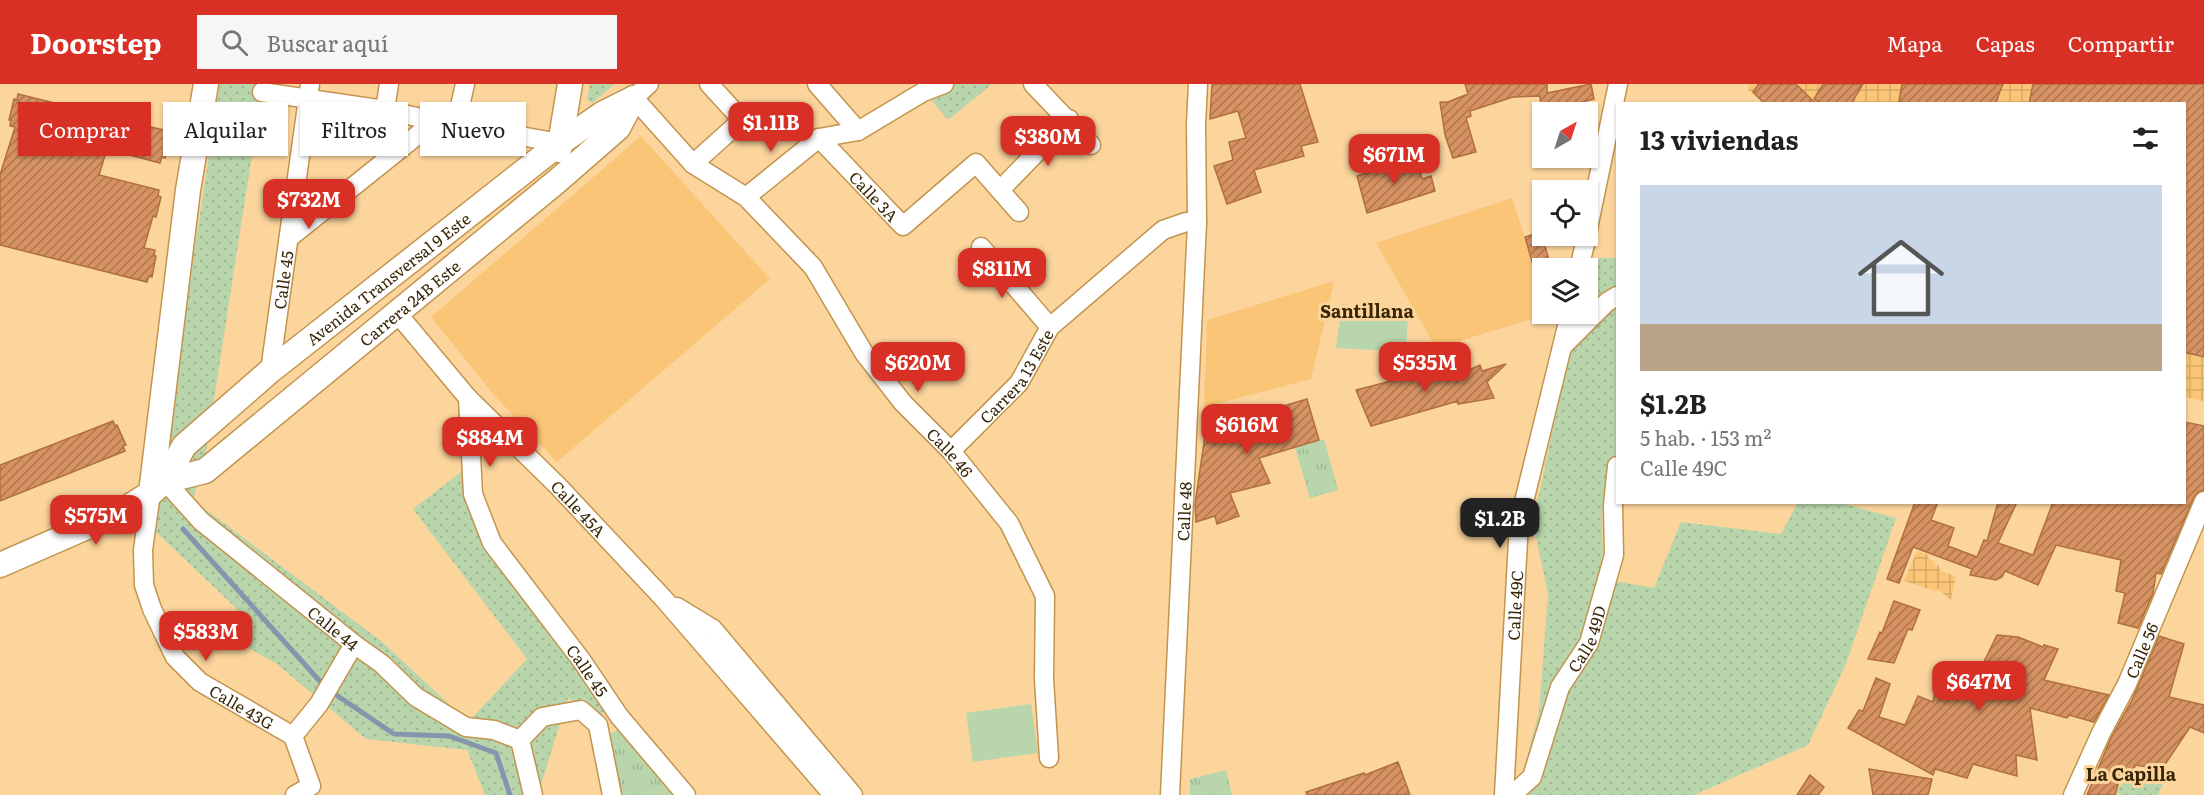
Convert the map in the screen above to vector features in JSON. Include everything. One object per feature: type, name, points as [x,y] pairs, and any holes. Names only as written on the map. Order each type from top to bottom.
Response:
[{"type":"main road","points":[[158,487],[188,190],[206,84]]},
{"type":"main road","points":[[556,182],[570,84]]},
{"type":"main road","name":"Carrera 24B Este","points":[[0,565],[118,513],[158,487],[205,471],[556,182],[618,128],[641,91]]},
{"type":"main road","name":"Avenida Transversal 9 Este","points":[[158,487],[184,446],[270,371],[560,143],[641,91]]},
{"type":"street","points":[[386,102],[389,84]]},
{"type":"street","points":[[461,102],[465,84]]},
{"type":"street","points":[[693,164],[742,120],[709,84]]},
{"type":"street","points":[[817,84],[858,131]]},
{"type":"street","points":[[746,197],[819,138],[858,131],[920,88],[944,84]]},
{"type":"street","points":[[1033,84],[1091,145]]},
{"type":"street","name":"Calle 48","points":[[1170,795],[1197,223],[1198,84]]},
{"type":"street","points":[[1598,181],[1618,84]]},
{"type":"street","points":[[262,92],[309,91],[352,102]]},
{"type":"street","name":"Calle 45","points":[[270,371],[309,91]]},
{"type":"street","name":"Calle 46","points":[[641,91],[693,164],[746,197],[813,267],[864,352],[903,403],[951,451],[1009,523],[1045,596],[1044,679],[1049,758]]},
{"type":"street","points":[[1019,212],[1001,189],[1069,120]]},
{"type":"street","points":[[289,238],[420,133]]},
{"type":"street","points":[[526,137],[560,143]]},
{"type":"street","name":"Calle 3A","points":[[819,138],[903,226],[976,163],[1001,189]]},
{"type":"street","name":"Carrera 13 Este","points":[[951,451],[1019,383],[1050,327],[1163,230],[1186,222],[1197,223]]},
{"type":"street","points":[[981,247],[1050,327]]},
{"type":"street","points":[[1562,347],[1607,302],[1616,297]]},
{"type":"street","name":"Calle 45A","points":[[396,313],[468,398],[557,485],[663,598],[706,636],[853,795]]},
{"type":"street","name":"Calle 49C","points":[[1504,795],[1519,522],[1567,324]]},
{"type":"street","name":"Calle 45","points":[[468,398],[473,494],[492,543],[582,661],[619,716],[686,795]]},
{"type":"street","name":"Calle 49D","points":[[1512,795],[1532,777],[1560,687],[1589,643],[1614,555],[1613,505],[1616,476]]},
{"type":"street","name":"Calle 44","points":[[158,487],[382,664],[416,697],[466,727],[494,730],[520,740]]},
{"type":"street","name":"Calle 43G","points":[[158,487],[144,550],[144,585],[152,609],[175,657],[200,682],[293,736],[303,791]]},
{"type":"street","name":"Calle 56","points":[[2073,795],[2101,732],[2127,684],[2204,501]]},
{"type":"street","name":"Calle 45A","points":[[706,636],[833,795]]},
{"type":"street","points":[[293,736],[319,704],[354,644]]},
{"type":"street","points":[[533,795],[520,740],[542,717],[581,710],[598,725],[612,795]]},
{"type":"street","points":[[598,725],[619,716]]},
{"type":"shaded area","points":[[1748,84],[2204,84],[2204,401],[2186,397],[2186,102],[1763,102],[1748,90]]},
{"type":"shaded area","points":[[641,136],[770,279],[557,462],[494,395],[431,317]]},
{"type":"shaded area","points":[[1512,198],[1532,261],[1532,319],[1436,348],[1376,243]]},
{"type":"shaded area","points":[[1334,281],[1311,379],[1204,407],[1207,320]]},
{"type":"shaded area","points":[[1917,551],[1929,555],[1928,558],[1936,563],[1932,564],[1939,566],[1940,571],[1956,576],[1951,600],[1938,589],[1935,591],[1904,581]]},
{"type":"green space","points":[[220,84],[263,84],[260,102],[217,102]]},
{"type":"green space","points":[[590,84],[615,84],[592,103],[587,100]]},
{"type":"green space","points":[[918,84],[992,84],[948,120]]},
{"type":"green space","points":[[209,156],[252,156],[206,451],[193,500],[381,641],[468,722],[527,659],[413,509],[465,469],[468,497],[609,710],[597,715],[568,698],[539,791],[540,795],[485,795],[467,750],[366,739],[277,664],[240,643],[254,625],[156,532]]},
{"type":"green space","points":[[1598,258],[1616,258],[1616,464],[1602,511],[1603,579],[1654,588],[1681,522],[1781,534],[1797,504],[1845,504],[1896,518],[1846,664],[1808,745],[1694,795],[1517,795],[1539,712],[1548,594],[1533,523],[1575,324],[1598,324]]},
{"type":"green space","points":[[1342,304],[1408,316],[1406,352],[1336,348]]},
{"type":"green space","points":[[1324,439],[1338,490],[1310,498],[1295,448]]},
{"type":"green space","points":[[1031,704],[1038,753],[973,762],[966,713]]},
{"type":"green space","points":[[619,729],[672,795],[620,795],[607,736]]},
{"type":"green space","points":[[2141,769],[2169,771],[2158,795],[2115,793],[2121,785]]},
{"type":"green space","points":[[1226,770],[1232,795],[1190,795],[1190,779]]},
{"type":"building","points":[[1212,84],[1300,84],[1318,142],[1301,146],[1304,156],[1254,170],[1261,192],[1227,204],[1214,166],[1233,160],[1229,142],[1246,138],[1238,111],[1210,119]]},
{"type":"building","points":[[1465,84],[1547,84],[1547,93],[1591,84],[1594,99],[1582,102],[1540,102],[1540,96],[1513,97],[1470,111],[1471,116],[1466,118],[1476,152],[1453,158],[1445,135],[1440,102],[1448,102],[1468,94]]},
{"type":"building","points":[[1759,84],[1796,84],[1814,102],[1763,102],[1753,92]]},
{"type":"building","points":[[1823,84],[1863,84],[1852,102],[1819,102],[1814,99]]},
{"type":"building","points":[[1902,84],[2003,84],[1996,102],[1899,101]]},
{"type":"building","points":[[2033,84],[2204,84],[2204,357],[2186,352],[2186,102],[2029,102]]},
{"type":"building","points":[[18,94],[50,102],[18,102],[18,156],[105,156],[99,175],[159,190],[158,196],[161,197],[156,217],[153,216],[144,248],[155,250],[154,256],[156,256],[152,277],[149,276],[147,282],[0,245],[0,175],[15,127],[10,126],[11,120],[9,120],[14,99],[17,100]]},
{"type":"building","points":[[151,127],[163,130],[163,156],[165,156],[162,157],[160,163],[134,156],[151,156]]},
{"type":"building","points":[[1416,158],[1422,179],[1431,176],[1435,191],[1367,213],[1357,176]]},
{"type":"building","points":[[1532,235],[1532,246],[1545,246],[1548,258],[1532,258],[1532,262],[1525,237]]},
{"type":"building","points":[[1439,362],[1442,375],[1456,376],[1480,365],[1482,371],[1506,364],[1487,382],[1494,398],[1458,404],[1458,401],[1371,426],[1356,390],[1426,372],[1424,365]]},
{"type":"building","points":[[1307,399],[1319,440],[1259,458],[1270,483],[1230,493],[1239,516],[1217,524],[1215,516],[1196,522],[1195,504],[1206,429],[1218,421],[1219,425]]},
{"type":"building","points":[[113,421],[126,445],[123,446],[125,451],[0,501],[0,465]]},
{"type":"building","points":[[2186,422],[2204,426],[2204,490],[2198,492],[2194,497],[2161,574],[2156,573],[2153,593],[2138,628],[2118,623],[2125,593],[2116,591],[2121,560],[2056,545],[2038,585],[2005,571],[2002,577],[1996,580],[1970,575],[1972,569],[1913,547],[1899,583],[1887,579],[1914,504],[1937,504],[1931,520],[1954,528],[1948,546],[1977,557],[1984,540],[1987,541],[1997,504],[2016,504],[1998,543],[2033,555],[2052,504],[2186,504]]},
{"type":"building","points":[[1894,601],[1920,610],[1912,630],[1908,629],[1894,663],[1868,659],[1880,632],[1882,633]]},
{"type":"building","points":[[1997,635],[2018,637],[2043,647],[2044,645],[2058,649],[2044,680],[2109,695],[2094,722],[2069,715],[2067,718],[2030,708],[2037,760],[2016,755],[2017,776],[1973,764],[1967,778],[1935,769],[1933,775],[1848,728],[1859,710],[1863,711],[1876,678],[1890,684],[1879,717],[1905,725],[1918,696],[1933,702],[1940,668],[1977,676]]},
{"type":"building","points":[[2159,636],[2184,644],[2169,697],[2204,705],[2204,733],[2190,727],[2162,769],[2135,765],[2133,777],[2119,781],[2115,795],[2087,795],[2111,738],[2132,700]]},
{"type":"building","points":[[1398,762],[1410,795],[1307,795],[1306,792],[1364,773],[1365,775]]},
{"type":"building","points":[[1869,769],[1932,779],[1928,795],[1873,795]]},
{"type":"building","points":[[1810,775],[1824,787],[1818,795],[1797,795]]},
{"type":"waterway","points":[[183,529],[326,688],[394,734],[449,736],[496,753],[510,795]]},
{"type":"district","name":"Santillana","points":[[1367,310]]},
{"type":"district","name":"La Capilla","points":[[2131,773]]}]
